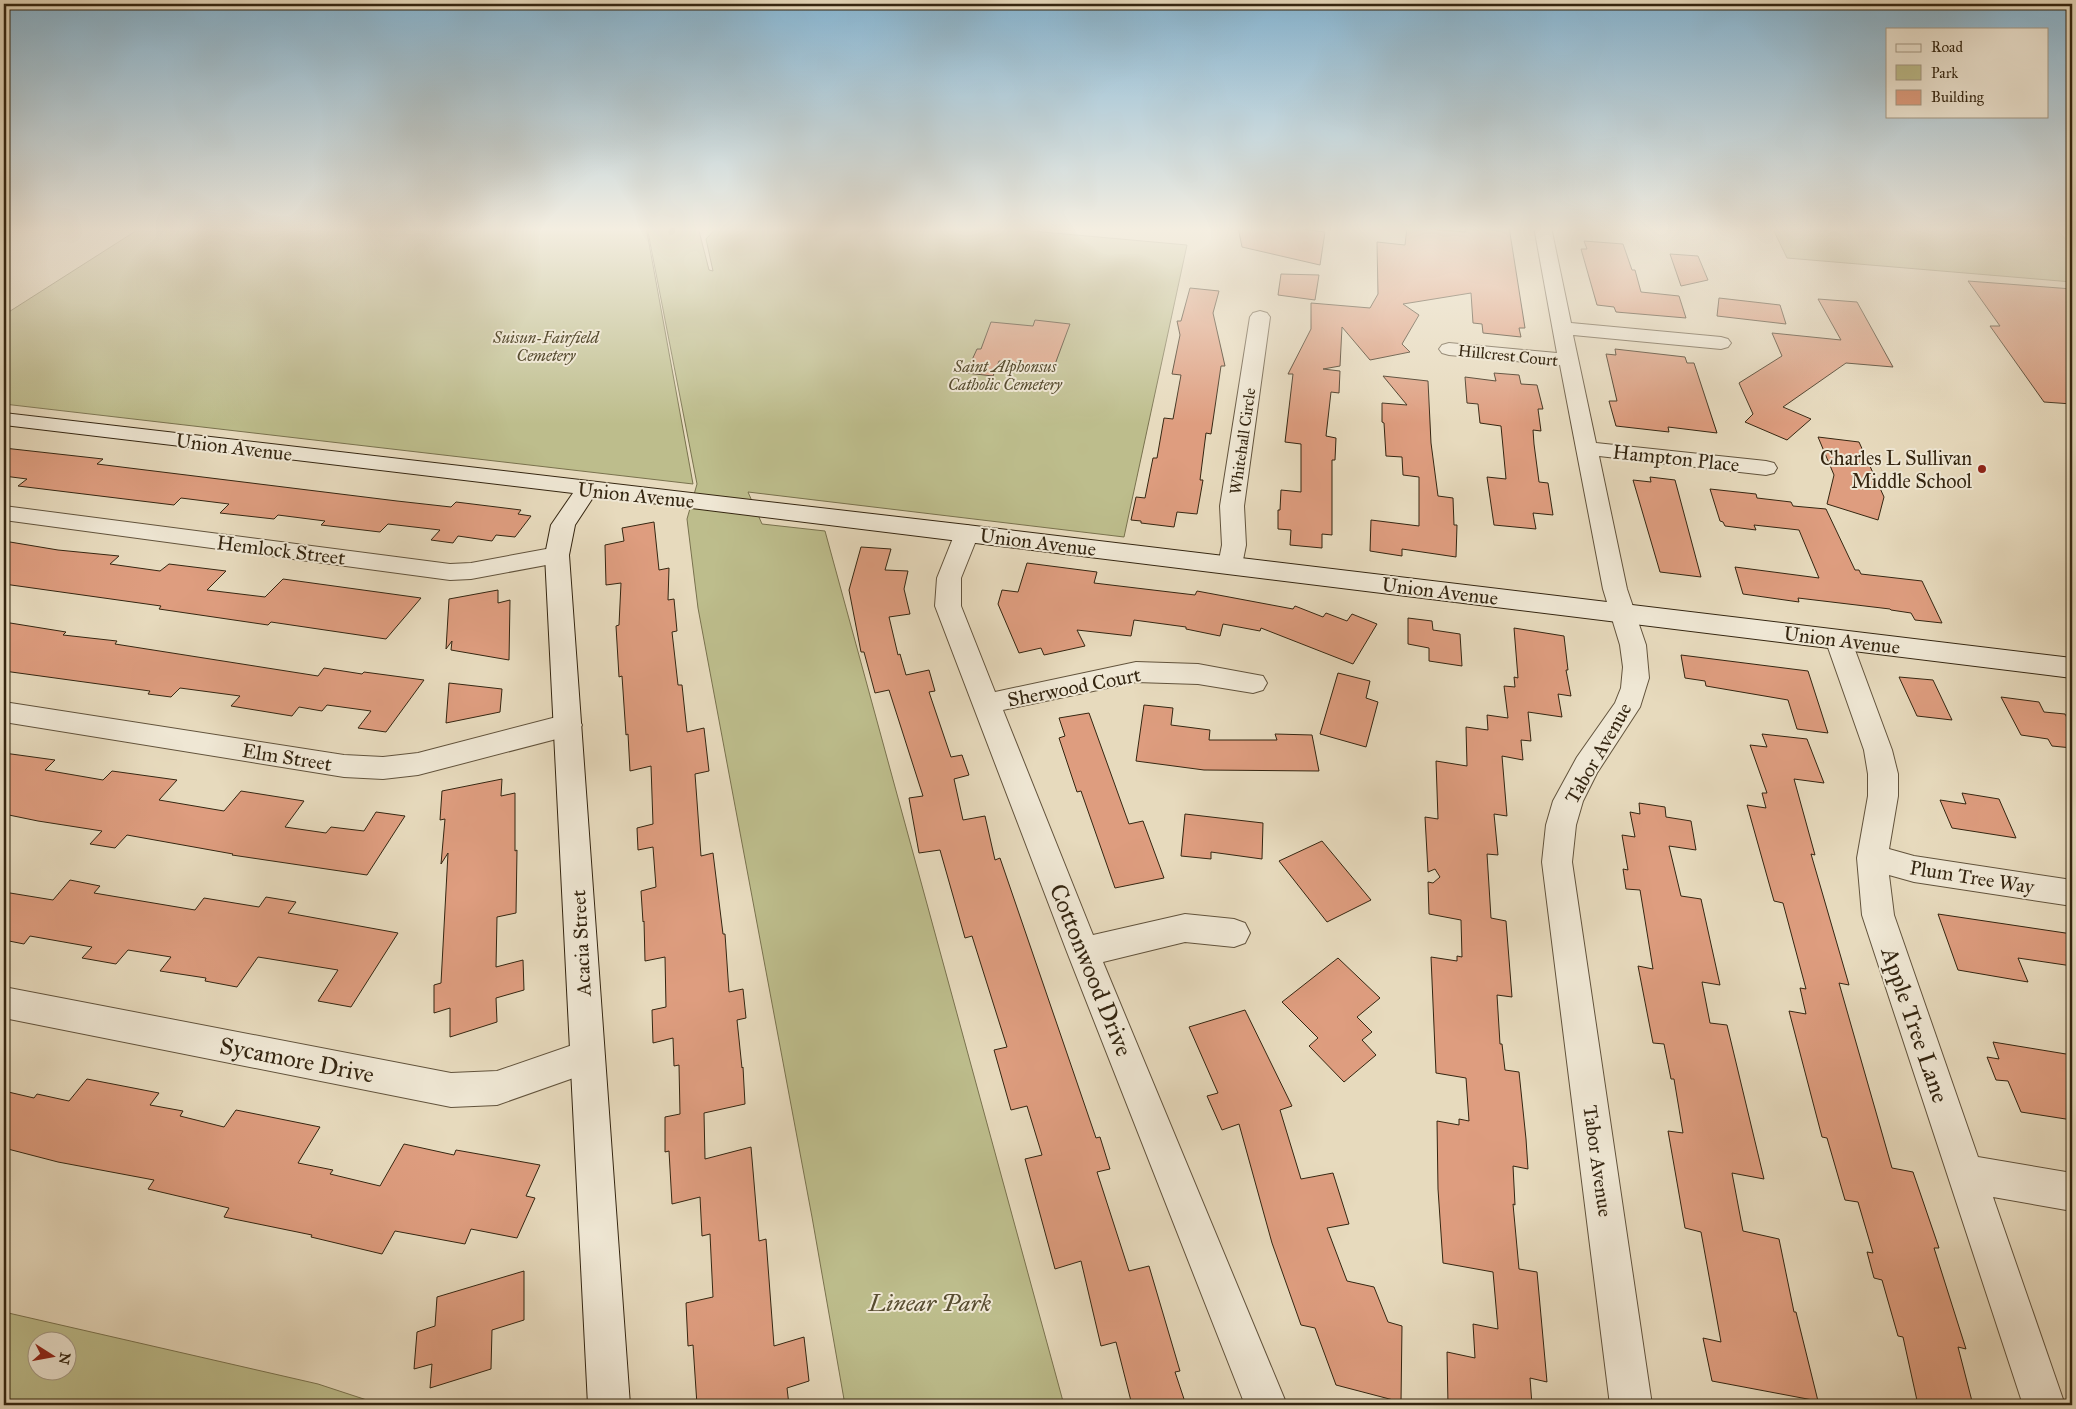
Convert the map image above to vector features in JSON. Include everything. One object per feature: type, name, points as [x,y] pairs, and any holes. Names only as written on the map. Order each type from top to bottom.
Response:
[{"type":"street","name":"Tabor Avenue","points":[[1556,293],[1615,589],[1630,635],[1636,678],[1628,707],[1598,748],[1573,792],[1562,819],[1557,862],[1630,1405]]},
{"type":"street","name":"Whitehall Circle","points":[[1230,565],[1234,545],[1232,506],[1260,318]]},
{"type":"street","points":[[1563,328],[1720,343]]},
{"type":"street","name":"Hillcrest Court","points":[[1449,349],[1568,360]]},
{"type":"street","name":"Union Avenue","points":[[4,419],[587,490],[967,533],[2072,668]]},
{"type":"street","name":"Hampton Place","points":[[1586,448],[1766,468]]},
{"type":"street","name":"Acacia Street","points":[[587,490],[563,525],[557,555],[609,1405]]},
{"type":"street","name":"Hemlock Street","points":[[4,513],[450,572],[472,571],[557,555]]},
{"type":"street","name":"Cottonwood Drive","points":[[967,533],[949,578],[948,606],[985,704],[1266,1405]]},
{"type":"street","name":"Apple Tree Lane","points":[[1838,640],[1878,750],[1883,774],[1882,796],[1872,858],[1878,916],[2044,1405]]},
{"type":"street","name":"Sherwood Court","points":[[985,704],[1136,672],[1198,674],[1253,683]]},
{"type":"street","name":"Elm Street","points":[[4,712],[344,766],[383,768],[418,764],[568,725]]},
{"type":"street","name":"Plum Tree Way","points":[[1872,858],[1914,869],[2072,893]]},
{"type":"street","points":[[1084,952],[1185,928],[1234,933]]},
{"type":"street","name":"Sycamore Drive","points":[[4,1002],[451,1090],[497,1088],[587,1057]]},
{"type":"street","points":[[1965,1174],[2072,1192]]},
{"type":"green space","name":"Suisun-Fairfield Cemetery","points":[[39,293],[658,293],[693,484],[4,404],[4,315]]},
{"type":"green space","name":"Linear Park","points":[[660,293],[1177,293],[1124,537],[748,492],[762,524],[825,531],[1064,1405],[845,1405],[812,1217],[698,608],[687,519],[697,484]]},
{"type":"green space","points":[[4,1312],[318,1384],[382,1405],[4,1405]]},
{"type":"building","points":[[1189,293],[1219,293],[1213,313],[1225,366],[1221,366],[1211,434],[1206,433],[1200,480],[1203,480],[1197,514],[1177,512],[1174,527],[1131,520],[1136,497],[1145,498],[1153,458],[1157,458],[1164,418],[1173,419],[1181,375],[1172,374],[1180,335],[1177,321],[1181,321]]},
{"type":"building","points":[[1278,293],[1316,293],[1315,300],[1278,295]]},
{"type":"building","points":[[1378,293],[1519,293],[1525,328],[1519,328],[1521,337],[1483,333],[1482,324],[1473,323],[1471,293],[1403,304],[1419,315],[1402,344],[1410,352],[1370,360],[1342,327],[1340,366],[1323,369],[1340,371],[1339,393],[1331,392],[1326,436],[1336,438],[1335,460],[1332,460],[1332,535],[1322,534],[1322,548],[1290,545],[1291,530],[1278,529],[1278,510],[1280,510],[1281,490],[1301,492],[1301,444],[1285,442],[1293,374],[1288,374],[1311,329],[1311,303],[1370,308]]},
{"type":"building","points":[[1594,293],[1648,293],[1679,296],[1686,318],[1616,312],[1614,307],[1597,305]]},
{"type":"building","points":[[1976,293],[2072,293],[2072,404],[2044,402],[1990,326],[2000,326]]},
{"type":"building","points":[[1719,298],[1780,305],[1786,324],[1717,316]]},
{"type":"building","points":[[1818,299],[1857,302],[1893,367],[1846,363],[1783,407],[1811,419],[1787,440],[1745,422],[1753,414],[1739,383],[1782,356],[1772,333],[1841,340]]},
{"type":"building","points":[[1035,320],[1070,324],[1054,367],[999,361],[993,376],[966,373],[977,349],[981,349],[991,322],[1033,326]]},
{"type":"building","points":[[1615,349],[1685,357],[1687,363],[1694,363],[1717,433],[1668,427],[1669,432],[1616,426],[1609,401],[1617,401],[1606,354],[1616,355]]},
{"type":"building","points":[[1494,373],[1519,375],[1521,384],[1537,385],[1543,409],[1538,409],[1541,431],[1533,430],[1534,444],[1539,482],[1548,483],[1553,515],[1533,513],[1536,529],[1494,525],[1487,477],[1506,479],[1501,426],[1480,423],[1478,404],[1467,403],[1465,377],[1496,381]]},
{"type":"building","points":[[1383,376],[1428,381],[1431,443],[1438,496],[1453,498],[1454,525],[1457,525],[1456,557],[1402,549],[1402,556],[1370,551],[1371,520],[1419,526],[1419,477],[1403,475],[1402,457],[1386,456],[1384,423],[1382,422],[1382,403],[1407,405]]},
{"type":"building","points":[[1818,437],[1859,442],[1884,497],[1878,520],[1827,504],[1834,475]]},
{"type":"building","points":[[4,448],[103,459],[97,464],[397,501],[451,507],[456,502],[521,510],[518,514],[531,516],[515,537],[496,535],[492,541],[458,536],[453,543],[431,540],[440,530],[388,524],[380,532],[321,525],[325,521],[278,515],[274,519],[220,513],[229,504],[181,498],[174,505],[18,486],[27,479],[4,476]]},
{"type":"building","points":[[1650,477],[1675,480],[1701,577],[1660,572],[1633,480],[1651,482]]},
{"type":"building","points":[[1710,489],[1756,494],[1757,498],[1791,502],[1793,506],[1826,509],[1855,570],[1859,570],[1861,574],[1922,581],[1942,623],[1915,620],[1911,613],[1890,609],[1798,598],[1799,602],[1743,594],[1735,567],[1819,578],[1799,530],[1754,525],[1756,530],[1725,526],[1720,521]]},
{"type":"building","points":[[654,522],[659,570],[669,568],[668,600],[674,599],[677,631],[672,632],[678,685],[682,685],[687,732],[704,728],[709,771],[695,774],[701,856],[713,853],[723,934],[725,934],[729,992],[743,989],[746,1018],[737,1020],[743,1067],[745,1104],[704,1113],[705,1159],[751,1147],[759,1241],[766,1239],[774,1346],[804,1337],[809,1381],[787,1388],[789,1405],[697,1405],[693,1345],[688,1346],[686,1303],[713,1297],[710,1234],[702,1236],[700,1197],[672,1204],[669,1151],[665,1152],[665,1117],[680,1114],[679,1065],[674,1066],[673,1038],[653,1043],[652,1010],[666,1007],[665,957],[645,961],[641,891],[656,887],[653,847],[638,850],[637,828],[653,824],[651,766],[630,771],[622,676],[619,677],[616,626],[619,625],[621,583],[606,585],[605,545],[624,541],[622,528]]},
{"type":"building","points":[[4,541],[58,550],[119,556],[110,564],[160,571],[169,564],[226,571],[207,590],[265,597],[283,579],[421,598],[386,639],[271,622],[268,625],[159,609],[161,606],[4,584]]},
{"type":"building","points":[[861,547],[891,549],[885,570],[908,571],[904,589],[910,614],[889,617],[898,655],[900,654],[906,675],[929,670],[935,691],[929,692],[951,757],[962,755],[969,775],[954,779],[963,820],[985,816],[995,860],[1000,858],[1096,1138],[1100,1137],[1110,1169],[1097,1172],[1129,1271],[1149,1266],[1180,1371],[1175,1372],[1186,1405],[1132,1405],[1116,1342],[1101,1346],[1081,1261],[1055,1269],[1025,1159],[1042,1155],[1027,1106],[1011,1110],[994,1050],[1007,1047],[972,936],[965,938],[940,850],[919,853],[909,798],[923,796],[889,690],[875,693],[864,652],[861,652],[849,590]]},
{"type":"building","points":[[1027,563],[1097,572],[1094,583],[1195,595],[1197,591],[1293,609],[1295,606],[1323,617],[1326,613],[1347,621],[1352,614],[1377,624],[1353,664],[1261,628],[1260,631],[1223,624],[1220,636],[1186,629],[1186,627],[1134,620],[1131,636],[1077,630],[1085,646],[1044,655],[1041,648],[1019,653],[998,604],[1002,590],[1018,592]]},
{"type":"building","points":[[498,590],[498,603],[510,600],[509,660],[451,650],[452,641],[446,649],[449,599]]},
{"type":"building","points":[[1408,618],[1432,621],[1433,630],[1460,634],[1462,666],[1429,661],[1429,648],[1408,644]]},
{"type":"building","points":[[4,622],[66,632],[63,635],[117,641],[115,644],[318,676],[324,668],[424,680],[386,732],[358,728],[371,711],[327,705],[322,711],[299,707],[292,716],[231,706],[240,696],[180,688],[171,697],[148,694],[150,691],[4,671]]},
{"type":"building","points":[[1514,628],[1564,636],[1568,670],[1566,670],[1571,696],[1558,694],[1562,717],[1528,712],[1531,741],[1521,740],[1523,760],[1502,756],[1507,816],[1494,814],[1498,855],[1487,854],[1491,918],[1506,921],[1512,997],[1497,995],[1500,1044],[1502,1044],[1505,1070],[1519,1072],[1526,1139],[1528,1169],[1513,1166],[1515,1205],[1513,1204],[1519,1269],[1537,1272],[1547,1382],[1530,1378],[1532,1405],[1448,1405],[1447,1352],[1475,1358],[1473,1324],[1498,1329],[1493,1272],[1443,1263],[1438,1189],[1437,1121],[1459,1125],[1459,1119],[1469,1121],[1466,1078],[1436,1073],[1431,957],[1457,961],[1457,956],[1462,957],[1461,920],[1429,914],[1428,882],[1433,883],[1440,877],[1435,869],[1428,872],[1425,817],[1438,819],[1436,761],[1467,766],[1466,727],[1488,730],[1487,715],[1508,718],[1504,686],[1515,687],[1514,677],[1518,678]]},
{"type":"building","points":[[1681,655],[1808,671],[1828,733],[1797,729],[1788,700],[1706,686],[1705,681],[1685,678]]},
{"type":"building","points":[[1338,673],[1370,681],[1366,698],[1378,702],[1366,747],[1320,734]]},
{"type":"building","points":[[1899,677],[1933,680],[1952,720],[1917,716]]},
{"type":"building","points":[[449,683],[502,689],[500,712],[446,723]]},
{"type":"building","points":[[2001,697],[2039,702],[2044,712],[2065,714],[2072,727],[2072,748],[2052,746],[2048,739],[2021,735]]},
{"type":"building","points":[[1144,705],[1173,708],[1171,725],[1210,730],[1209,740],[1277,740],[1275,734],[1312,735],[1319,771],[1204,770],[1136,761]]},
{"type":"building","points":[[1089,713],[1129,824],[1143,821],[1164,878],[1115,888],[1081,791],[1077,792],[1059,738],[1065,736],[1059,718]]},
{"type":"building","points":[[1762,734],[1807,739],[1824,783],[1794,779],[1815,855],[1811,854],[1849,985],[1839,983],[1892,1168],[1913,1172],[1939,1248],[1934,1248],[1966,1349],[1958,1347],[1973,1405],[1918,1405],[1903,1337],[1898,1336],[1882,1280],[1874,1278],[1867,1252],[1873,1253],[1858,1202],[1845,1200],[1827,1138],[1822,1137],[1789,1011],[1806,1014],[1800,988],[1806,989],[1783,903],[1774,901],[1747,805],[1766,808],[1762,793],[1767,793],[1750,745],[1767,747]]},
{"type":"building","points":[[4,753],[55,760],[45,770],[103,780],[112,771],[177,780],[159,800],[224,811],[241,791],[304,801],[285,827],[326,833],[331,827],[364,831],[376,812],[405,816],[367,875],[232,855],[127,835],[115,848],[90,844],[102,831],[4,814]]},
{"type":"building","points":[[502,779],[501,796],[515,793],[515,851],[517,850],[516,913],[497,917],[496,967],[523,960],[524,990],[496,998],[497,1022],[450,1037],[450,1008],[434,1013],[434,985],[441,983],[448,853],[441,864],[445,819],[440,820],[442,791]]},
{"type":"building","points":[[1962,793],[1999,799],[2016,838],[1952,828],[1940,800],[1966,804]]},
{"type":"building","points":[[1639,803],[1665,807],[1666,817],[1691,821],[1696,850],[1669,846],[1681,896],[1701,899],[1720,985],[1702,982],[1710,1023],[1727,1025],[1764,1179],[1732,1173],[1743,1231],[1779,1239],[1794,1312],[1796,1312],[1818,1401],[1712,1381],[1703,1338],[1721,1342],[1701,1232],[1685,1228],[1668,1131],[1683,1133],[1674,1079],[1671,1079],[1664,1044],[1653,1043],[1638,966],[1653,969],[1640,890],[1626,889],[1623,869],[1628,870],[1622,835],[1635,837],[1630,812],[1640,814]]},
{"type":"building","points":[[1185,814],[1263,823],[1262,859],[1211,852],[1211,859],[1181,856]]},
{"type":"building","points":[[1322,841],[1371,900],[1327,922],[1279,861]]},
{"type":"building","points":[[70,880],[100,886],[94,893],[195,910],[204,898],[259,907],[266,897],[296,902],[288,913],[398,933],[351,1007],[318,1001],[338,970],[258,957],[237,987],[205,981],[206,978],[160,971],[171,957],[128,950],[116,964],[82,958],[92,947],[30,936],[24,944],[4,940],[4,892],[53,900]]},
{"type":"building","points":[[1938,914],[2072,934],[2072,966],[2018,958],[2028,982],[1958,970]]},
{"type":"building","points":[[1338,958],[1380,998],[1357,1017],[1372,1032],[1362,1040],[1376,1055],[1344,1082],[1309,1046],[1318,1038],[1282,1002]]},
{"type":"building","points":[[1245,1010],[1292,1106],[1280,1110],[1301,1179],[1333,1173],[1349,1224],[1327,1228],[1347,1281],[1374,1287],[1388,1322],[1402,1326],[1401,1402],[1336,1385],[1315,1328],[1301,1325],[1272,1243],[1239,1124],[1222,1130],[1207,1096],[1218,1093],[1189,1027]]},
{"type":"building","points":[[1993,1042],[2072,1055],[2072,1120],[2021,1112],[2008,1081],[1996,1080],[1987,1057],[1999,1059]]},
{"type":"building","points":[[87,1079],[159,1093],[150,1105],[183,1111],[180,1116],[224,1127],[236,1110],[320,1127],[298,1163],[333,1170],[330,1174],[380,1186],[404,1144],[454,1155],[456,1150],[540,1165],[526,1196],[535,1198],[517,1238],[471,1229],[465,1244],[395,1231],[382,1254],[311,1237],[312,1235],[224,1217],[229,1208],[148,1189],[154,1180],[58,1162],[4,1148],[4,1091],[34,1098],[37,1094],[69,1101]]},
{"type":"building","points":[[524,1271],[524,1320],[492,1330],[491,1369],[430,1388],[432,1364],[414,1369],[417,1332],[435,1326],[437,1297]]},
{"type":"place","name":"Charles L Sullivan Middle School","points":[[1982,469]]},
{"type":"park label","name":"Saint Alphonsus Catholic Cemetery","points":[[1005,375]]}]
